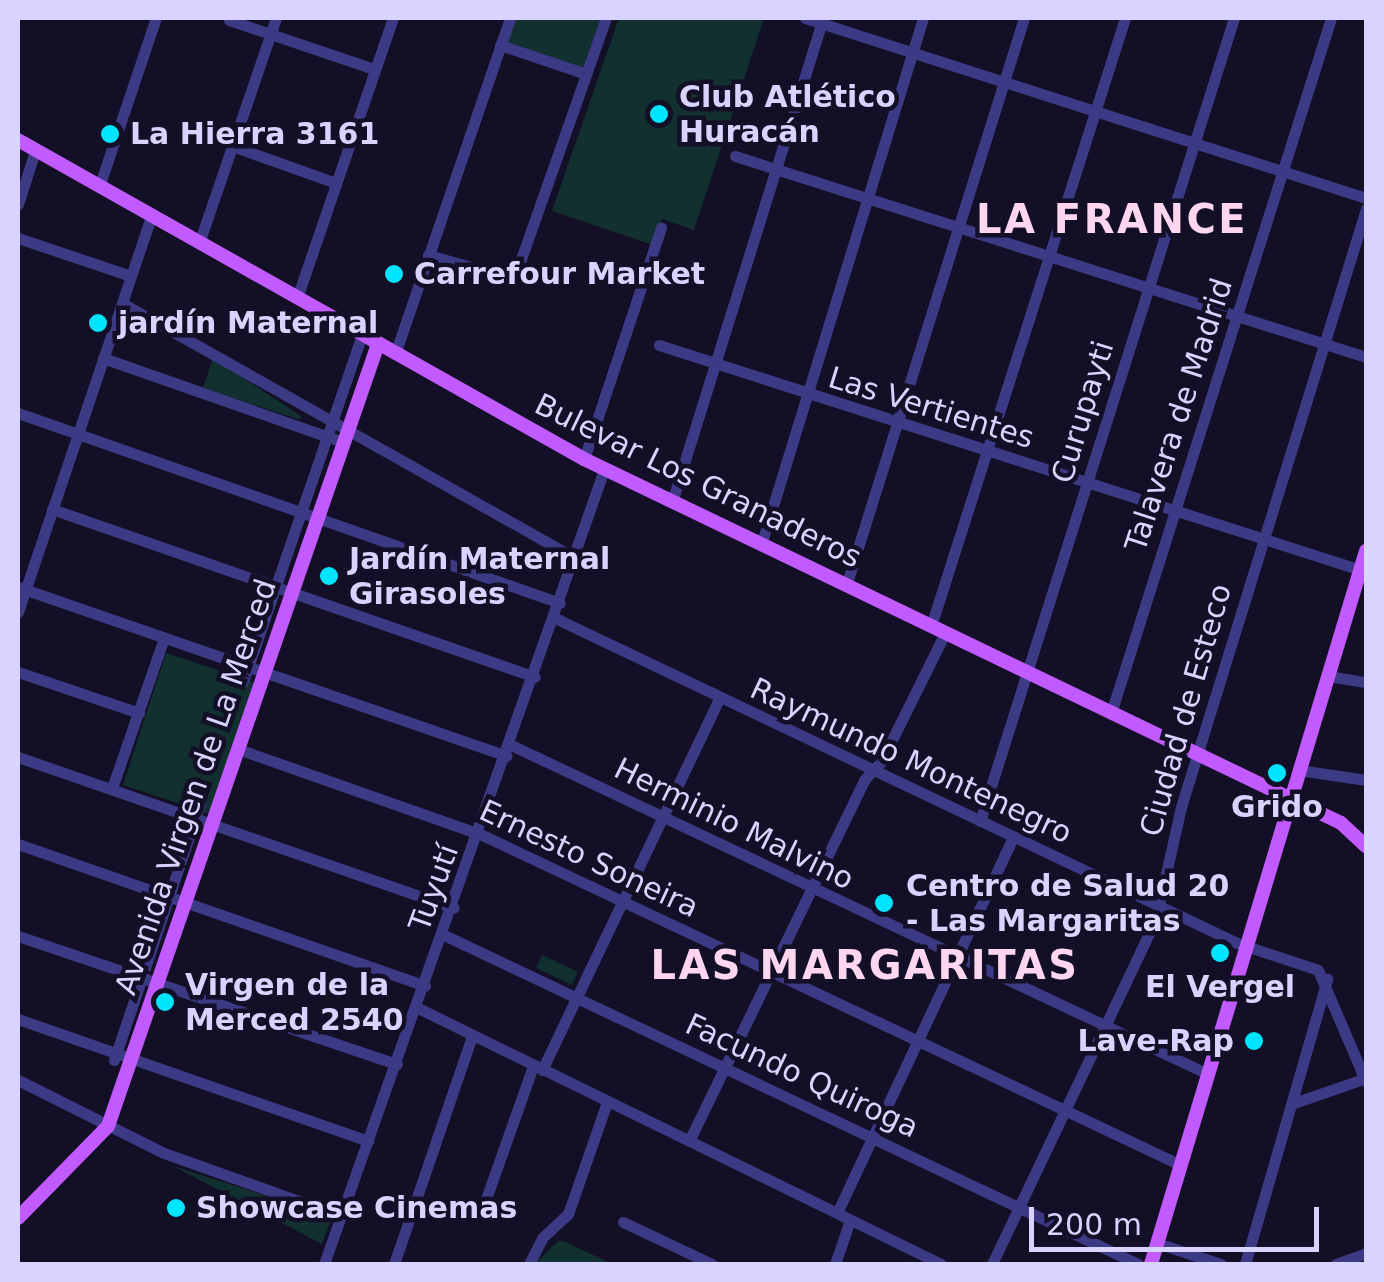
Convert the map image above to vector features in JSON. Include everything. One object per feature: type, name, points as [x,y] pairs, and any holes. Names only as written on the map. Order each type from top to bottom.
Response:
[{"type":"main road","name":"Bulevar Los Granaderos","points":[[18,140],[298,298],[364,329],[395,354],[604,470],[1341,823],[1366,846]]},
{"type":"main road","name":"Avenida Virgen de La Merced","points":[[18,1218],[108,1126],[378,344]]},
{"type":"main road","points":[[1151,1264],[1289,798],[1362,575],[1366,551]]},
{"type":"street","points":[[99,187],[156,18]]},
{"type":"street","points":[[199,243],[276,18]]},
{"type":"street","points":[[298,298],[392,18]]},
{"type":"street","points":[[395,354],[510,18]]},
{"type":"street","points":[[428,255],[514,279],[606,18]]},
{"type":"street","points":[[805,18],[822,20],[1366,198]]},
{"type":"street","points":[[760,545],[923,18]]},
{"type":"street","points":[[846,586],[1024,18]]},
{"type":"street","points":[[689,1140],[938,630],[987,451],[1125,18]]},
{"type":"street","name":"Curupayti","points":[[980,821],[1234,18]]},
{"type":"street","name":"Talavera de Madrid","points":[[1111,713],[1331,18]]},
{"type":"street","points":[[229,20],[374,69]]},
{"type":"street","points":[[672,502],[822,20]]},
{"type":"street","points":[[500,45],[586,74]]},
{"type":"street","points":[[232,146],[336,183]]},
{"type":"street","points":[[18,204],[35,151]]},
{"type":"street","points":[[735,156],[1366,357]]},
{"type":"street","name":"Ciudad de Esteco","points":[[992,1264],[1159,906],[1197,754],[1366,209]]},
{"type":"street","points":[[18,612],[21,588],[52,510],[152,218]]},
{"type":"street","points":[[584,459],[661,226]]},
{"type":"street","points":[[18,238],[131,276]]},
{"type":"street","points":[[122,303],[329,430],[575,558]]},
{"type":"street","name":"Avenida Virgen de La Merced","points":[[243,682],[364,329]]},
{"type":"street","name":"Las Vertientes","points":[[660,346],[1362,575]]},
{"type":"street","points":[[104,358],[329,430]]},
{"type":"street","points":[[18,413],[560,603]]},
{"type":"street","name":"Tuyutí","points":[[324,1264],[454,908],[604,470]]},
{"type":"street","points":[[52,510],[535,677]]},
{"type":"street","name":"Herminio Malvino","points":[[21,588],[264,674],[509,750],[662,817],[1208,1074]]},
{"type":"street","name":"Raymundo Montenegro","points":[[555,618],[1159,906],[1246,946],[1310,966],[1327,978]]},
{"type":"street","points":[[112,788],[164,638]]},
{"type":"street","points":[[18,672],[138,714]]},
{"type":"street","points":[[1327,676],[1366,682]]},
{"type":"street","points":[[487,1196],[537,1068],[576,997],[720,698]]},
{"type":"street","name":"Ernesto Soneira","points":[[238,750],[480,834],[1181,1165]]},
{"type":"street","points":[[18,757],[454,908]]},
{"type":"street","points":[[1298,770],[1366,780]]},
{"type":"street","name":"Avenida Virgen de La Merced","points":[[115,1057],[200,804]]},
{"type":"street","points":[[837,1214],[1013,837]]},
{"type":"street","points":[[18,844],[425,986]]},
{"type":"street","name":"Facundo Quiroga","points":[[444,935],[1138,1264]]},
{"type":"street","points":[[18,936],[397,1064]]},
{"type":"street","points":[[1291,1104],[1366,1080],[1327,978]]},
{"type":"street","points":[[1245,1264],[1327,978]]},
{"type":"street","points":[[418,1008],[941,1264]]},
{"type":"street","points":[[18,1018],[115,1057],[368,1142]]},
{"type":"street","points":[[394,1264],[472,1036]]},
{"type":"street","points":[[18,1080],[108,1126],[342,1216]]},
{"type":"street","points":[[529,1264],[542,1238],[568,1214],[607,1102]]},
{"type":"street","points":[[835,1264],[850,1220]]},
{"type":"street","points":[[623,1222],[692,1262],[712,1264]]},
{"type":"street","points":[[1158,1243],[1221,1264]]},
{"type":"street","points":[[1336,1264],[1366,1253]]},
{"type":"green space","points":[[510,18],[606,18],[586,74],[500,45]]},
{"type":"green space","name":"Club Atlético Huracán","points":[[619,18],[764,18],[694,230],[662,219],[653,245],[552,211]]},
{"type":"green space","points":[[213,358],[301,416],[301,420],[203,388]]},
{"type":"green space","points":[[166,653],[257,683],[213,815],[123,785]]},
{"type":"green space","points":[[542,955],[578,972],[572,985],[536,968]]},
{"type":"green space","points":[[173,1166],[332,1217],[322,1244]]},
{"type":"green space","points":[[558,1241],[564,1241],[612,1264],[535,1264]]},
{"type":"place","name":"Club Atlético Huracán","points":[[659,114]]},
{"type":"place","name":"La Hierra 3161","points":[[110,134]]},
{"type":"place","name":"Carrefour Market","points":[[394,274]]},
{"type":"place","name":"jardín Maternal","points":[[98,323]]},
{"type":"place","name":"Jardín Maternal Girasoles","points":[[329,576]]},
{"type":"place","name":"Grido","points":[[1277,773]]},
{"type":"place","name":"Centro de Salud 20 - Las Margaritas","points":[[884,903]]},
{"type":"place","name":"El Vergel","points":[[1220,953]]},
{"type":"place","name":"Virgen de la Merced 2540","points":[[165,1002]]},
{"type":"place","name":"Lave-Rap","points":[[1254,1041]]},
{"type":"place","name":"Showcase Cinemas","points":[[176,1208]]},
{"type":"district","name":"LA FRANCE","points":[[1112,219]]},
{"type":"district","name":"LAS MARGARITAS","points":[[865,965]]}]
